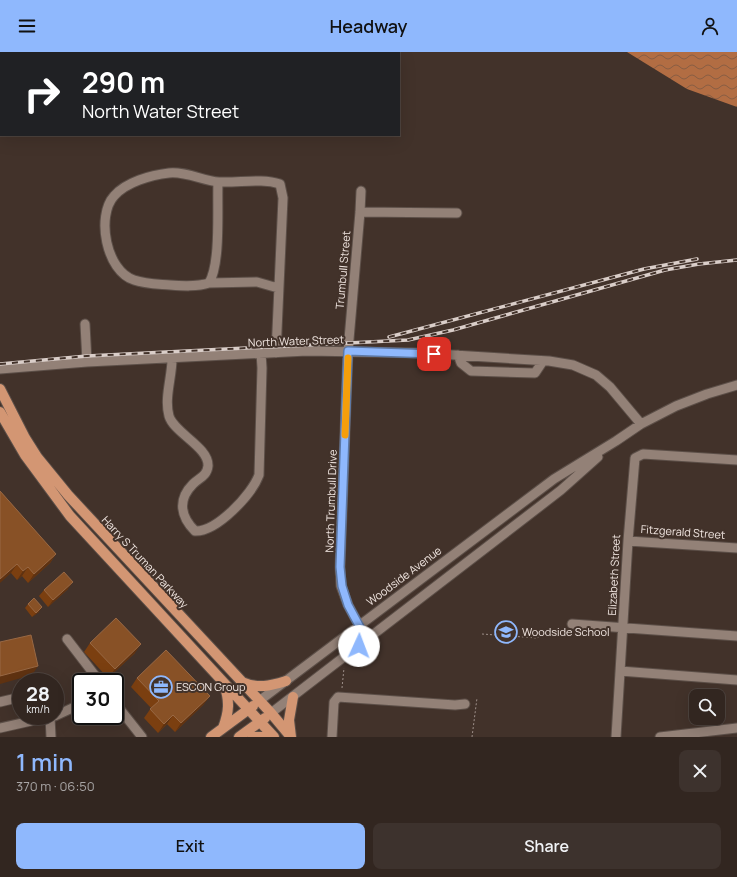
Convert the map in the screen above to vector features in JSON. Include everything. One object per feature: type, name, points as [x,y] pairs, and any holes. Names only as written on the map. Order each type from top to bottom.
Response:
[{"type":"main road","name":"Harry S Truman Parkway","points":[[0,389],[37,456],[68,496],[271,713],[291,737]]},
{"type":"main road","points":[[0,412],[25,455],[70,516],[274,737]]},
{"type":"main road","points":[[240,680],[260,687],[269,687],[286,681]]},
{"type":"main road","points":[[222,681],[228,696],[229,707],[223,728]]},
{"type":"main road","points":[[291,737],[289,720],[293,697]]},
{"type":"main road","name":"Woodside Avenue","points":[[212,737],[259,701]]},
{"type":"main road","name":"Woodside Avenue","points":[[239,737],[271,713]]},
{"type":"main road","points":[[253,737],[263,737]]},
{"type":"street","points":[[276,352],[283,198],[280,184],[270,181],[218,182],[202,177],[170,172],[156,175],[123,187],[112,197],[106,214],[106,244],[108,252],[117,269],[133,280],[202,286],[209,283],[257,282],[278,288]]},
{"type":"street","points":[[209,283],[214,275],[216,261],[218,182]]},
{"type":"street","name":"Trumbull Street","points":[[348,351],[360,212],[360,191]]},
{"type":"street","points":[[360,212],[457,213]]},
{"type":"street","points":[[85,324],[87,362]]},
{"type":"street","name":"North Water Street","points":[[0,369],[87,362],[172,359],[276,352],[348,351],[458,355],[543,361],[573,365],[596,375],[610,387],[641,424]]},
{"type":"street","name":"North Trumbull Drive","points":[[348,351],[340,567],[342,586],[348,605],[362,631],[359,646]]},
{"type":"street","points":[[172,359],[168,399],[169,417],[198,447],[208,462],[208,468],[204,476],[194,483],[188,490],[184,498],[182,510],[186,522],[195,531],[202,532],[231,512],[255,486],[259,475],[262,368],[261,353]]},
{"type":"street","points":[[458,355],[461,363],[471,371],[535,373],[543,361]]},
{"type":"street","points":[[497,358],[497,372]]},
{"type":"street","name":"Woodside Avenue","points":[[259,701],[554,479],[641,424],[676,406],[736,385]]},
{"type":"street","name":"Woodside Avenue","points":[[271,713],[561,490],[616,441]]},
{"type":"street","name":"Elizabeth Street","points":[[616,737],[634,461],[643,454],[737,460]]},
{"type":"street","name":"Fitzgerald Street","points":[[628,541],[737,548]]},
{"type":"street","points":[[572,624],[737,636]]},
{"type":"street","points":[[67,639],[93,673]]},
{"type":"street","points":[[620,671],[737,680]]},
{"type":"street","points":[[332,737],[334,702],[336,698],[455,705],[465,704]]},
{"type":"street","points":[[0,702],[12,699]]},
{"type":"street","points":[[124,714],[142,737]]},
{"type":"street","points":[[7,737],[2,728],[13,725]]},
{"type":"street","points":[[51,737],[52,725]]},
{"type":"street","points":[[660,737],[734,731]]},
{"type":"path","points":[[482,634],[537,638],[546,631],[555,632]]},
{"type":"path","points":[[342,689],[344,667]]},
{"type":"path","points":[[472,737],[477,698]]},
{"type":"water","points":[[627,52],[737,52],[737,107],[687,89]]},
{"type":"building","points":[[0,491],[56,554],[34,574],[28,567],[23,571],[17,564],[0,579]]},
{"type":"building","points":[[64,572],[73,582],[53,600],[44,590]]},
{"type":"building","points":[[34,598],[42,607],[36,613],[28,604]]},
{"type":"building","points":[[116,618],[141,644],[115,669],[90,643]]},
{"type":"building","points":[[31,635],[38,666],[0,676],[0,642]]},
{"type":"building","points":[[166,650],[210,696],[181,723],[173,715],[164,724],[150,709],[159,701],[137,678]]},
{"type":"railway","points":[[389,337],[644,269],[697,259]]},
{"type":"railway","points":[[0,364],[87,356],[408,340],[453,330],[665,270],[699,264],[737,260]]},
{"type":"slow traffic","points":[[345,435],[348,358]]},
{"type":"place","name":"Woodside School","points":[[506,632]]},
{"type":"place","name":"ESCON Group","points":[[161,687]]},
{"type":"route","points":[[359,646],[362,631],[348,605],[342,586],[340,567],[348,351],[434,354]]}]
